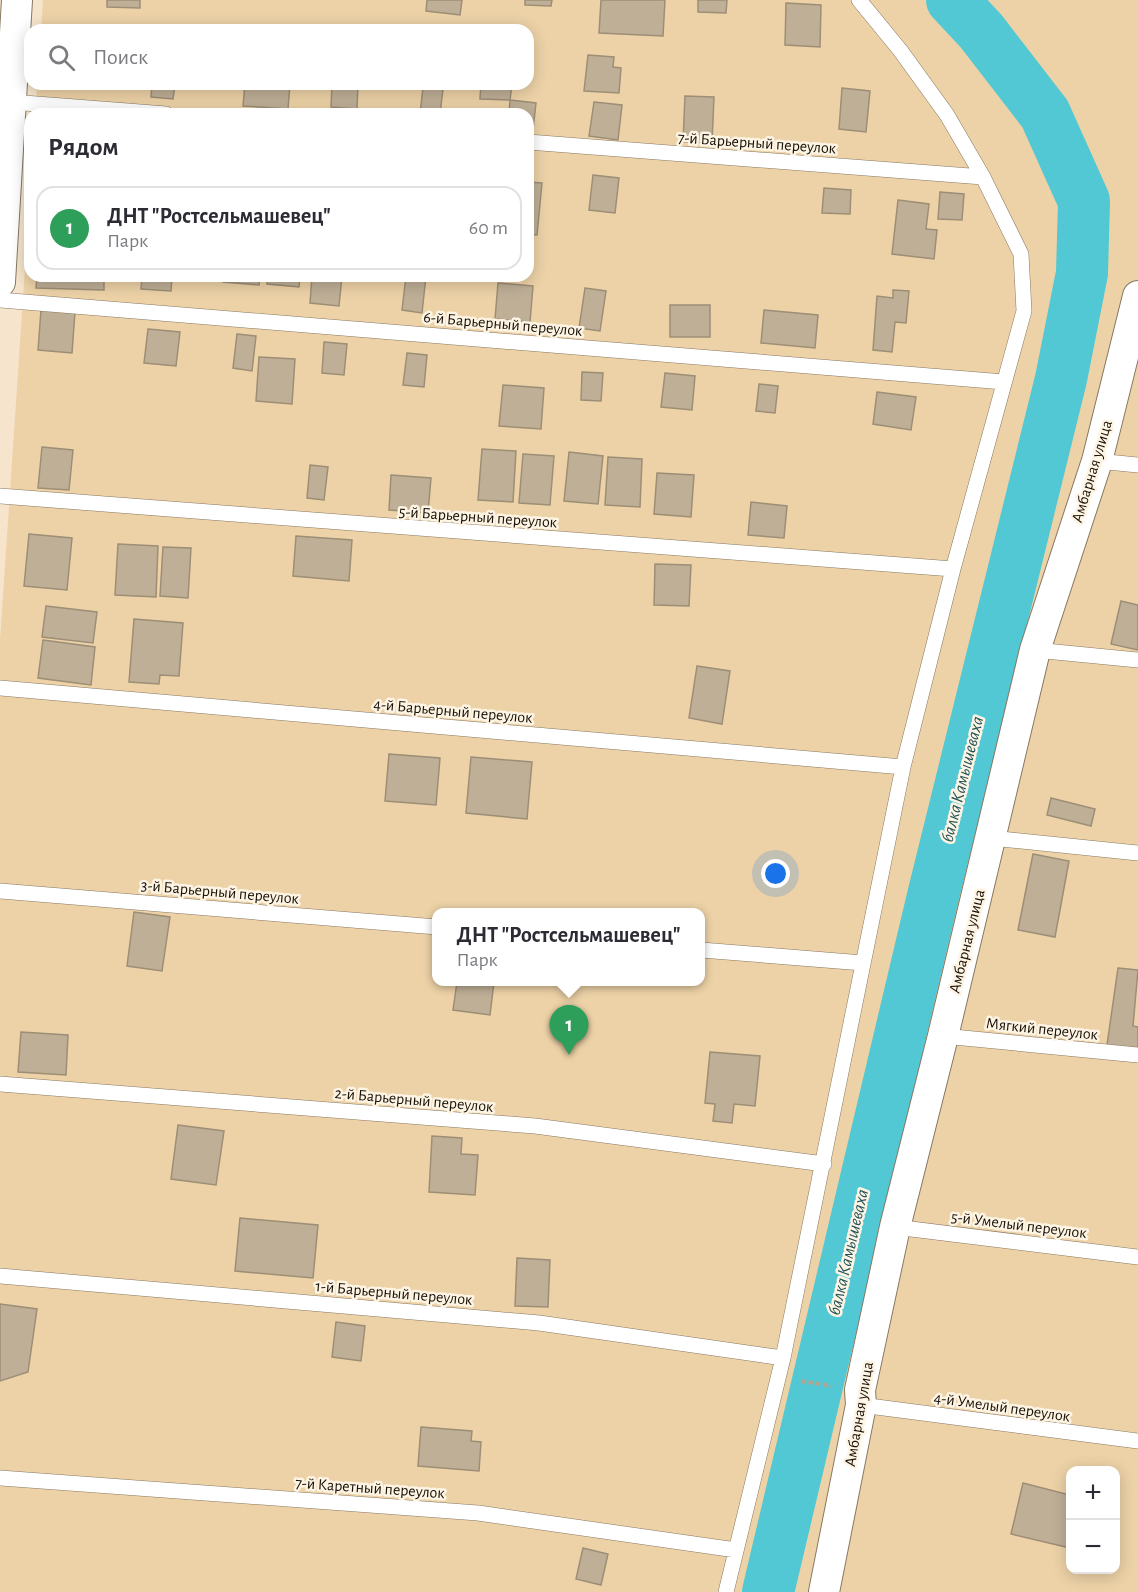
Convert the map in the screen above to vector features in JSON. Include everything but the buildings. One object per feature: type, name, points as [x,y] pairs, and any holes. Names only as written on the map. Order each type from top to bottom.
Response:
[{"type":"street","points":[[0,282],[17,0]]},
{"type":"street","name":"Амбарная улица","points":[[830,1591],[861,1398],[895,1227],[1035,650],[1097,461],[1138,296]]},
{"type":"lane","points":[[726,1592],[776,1378],[783,1358],[903,768],[953,569],[1024,311],[1021,254],[983,177],[947,115],[900,50],[859,0]]},
{"type":"lane","points":[[11,102],[88,108]]},
{"type":"lane","name":"7-й Барьерный переулок","points":[[534,142],[983,177]]},
{"type":"lane","name":"6-й Барьерный переулок","points":[[0,300],[1004,382]]},
{"type":"lane","points":[[1097,461],[1138,465]]},
{"type":"lane","name":"5-й Барьерный переулок","points":[[0,496],[953,569]]},
{"type":"lane","points":[[1035,650],[1138,660]]},
{"type":"lane","name":"4-й Барьерный переулок","points":[[0,688],[903,768]]},
{"type":"lane","points":[[991,838],[1138,853]]},
{"type":"lane","name":"3-й Барьерный переулок","points":[[0,891],[432,927]]},
{"type":"lane","points":[[705,950],[863,963]]},
{"type":"lane","name":"Мягкий переулок","points":[[943,1036],[1138,1055]]},
{"type":"lane","name":"2-й Барьерный переулок","points":[[0,1084],[535,1126],[824,1164]]},
{"type":"lane","name":"5-й Умелый переулок","points":[[895,1227],[1138,1257]]},
{"type":"lane","name":"1-й Барьерный переулок","points":[[0,1276],[539,1323],[783,1358]]},
{"type":"lane","name":"4-й Умелый переулок","points":[[861,1398],[1138,1441]]},
{"type":"lane","name":"7-й Каретный переулок","points":[[0,1478],[478,1513],[736,1550]]},
{"type":"path","points":[[776,1378],[861,1398]]},
{"type":"shaded area","points":[[43,0],[1138,0],[1138,1592],[0,1592],[0,640],[24,282],[534,282],[534,108],[35,108],[37,90],[534,90],[534,24],[41,24]]},
{"type":"waterway","name":"балка Камышеваха","points":[[768,1592],[934,892],[1061,379],[1082,273],[1084,201],[1045,114],[981,31],[952,0]]},
{"type":"place","name":"ДНТ \"Ростсельмашевец\"","points":[[569,1055]]}]
